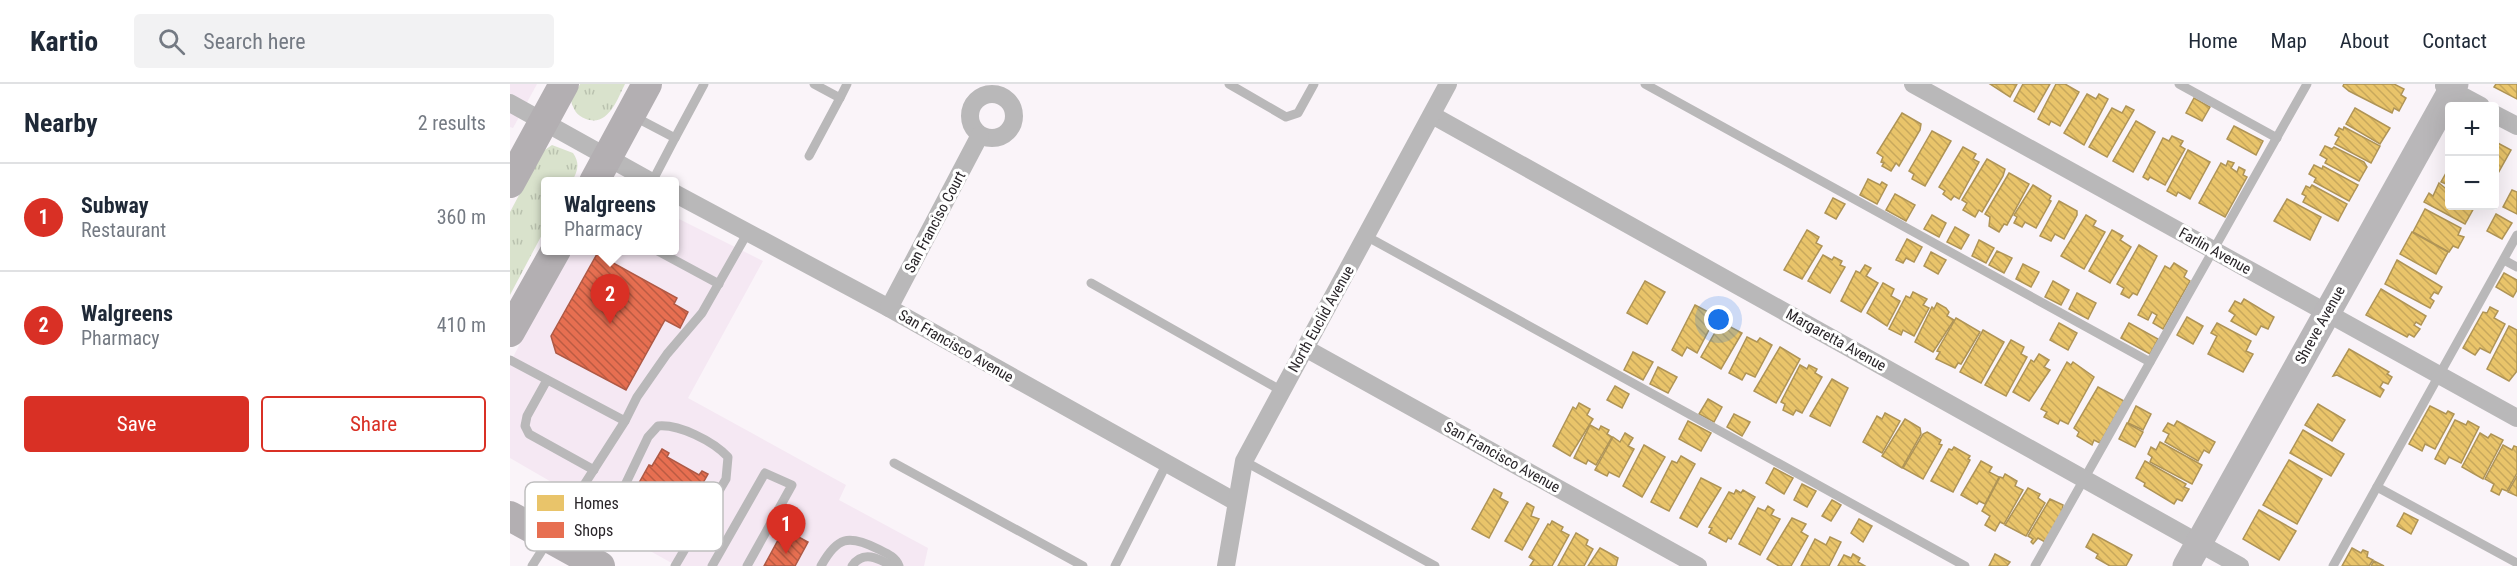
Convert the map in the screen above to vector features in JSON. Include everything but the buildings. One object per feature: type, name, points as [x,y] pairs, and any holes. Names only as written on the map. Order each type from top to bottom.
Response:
[{"type":"main road","points":[[510,183],[564,84]]},
{"type":"main road","points":[[601,169],[646,84]]},
{"type":"main road","points":[[510,332],[553,255]]},
{"type":"main road","points":[[510,516],[525,524]]},
{"type":"main road","points":[[573,551],[595,563]]},
{"type":"street","name":"North Euclid Avenue","points":[[1226,566],[1244,461],[1448,84]]},
{"type":"street","name":"Farlin Avenue","points":[[1913,84],[2517,418]]},
{"type":"street","points":[[2449,86],[2475,102]]},
{"type":"street","name":"Shreve Avenue","points":[[2193,555],[2327,314],[2449,86]]},
{"type":"street","points":[[510,103],[543,122],[601,169],[632,177]]},
{"type":"street","name":"Margaretta Avenue","points":[[1432,115],[2083,479],[2193,555],[2240,566]]},
{"type":"street","points":[[2499,117],[2517,126]]},
{"type":"street","name":"San Franciso Court","points":[[890,308],[980,135]]},
{"type":"street","name":"San Francisco Avenue","points":[[679,195],[890,308],[1166,465],[1236,502]]},
{"type":"street","name":"San Francisco Avenue","points":[[1305,348],[1698,566]]},
{"type":"lane","points":[[655,177],[704,84]]},
{"type":"lane","points":[[814,84],[840,98]]},
{"type":"lane","points":[[809,156],[847,84]]},
{"type":"lane","points":[[1229,84],[1286,117],[1298,113],[1314,84]]},
{"type":"lane","points":[[1645,84],[2150,362]]},
{"type":"lane","points":[[2179,84],[2277,138]]},
{"type":"lane","points":[[2036,566],[2307,84]]},
{"type":"lane","points":[[630,115],[675,138]]},
{"type":"lane","points":[[586,482],[625,421],[637,397],[667,354],[702,313],[748,232]]},
{"type":"lane","points":[[2333,566],[2517,235]]},
{"type":"lane","points":[[1366,236],[1965,566]]},
{"type":"lane","points":[[665,255],[719,284]]},
{"type":"lane","points":[[2504,260],[2517,267]]},
{"type":"lane","points":[[1091,283],[1282,391]]},
{"type":"lane","points":[[510,360],[625,421]]},
{"type":"lane","points":[[547,380],[527,416],[525,426],[530,434],[594,470]]},
{"type":"lane","points":[[629,482],[648,437],[658,426],[669,425],[719,447],[728,457],[726,479],[723,484]]},
{"type":"lane","points":[[1244,461],[1435,566]]},
{"type":"lane","points":[[894,463],[1083,566]]},
{"type":"lane","points":[[1115,566],[1166,465]]},
{"type":"lane","points":[[723,545],[765,473],[792,485],[747,566]]},
{"type":"lane","points":[[2378,487],[2517,563]]},
{"type":"lane","points":[[821,566],[830,549],[849,539],[864,542],[888,554],[899,566]]},
{"type":"lane","points":[[532,566],[542,551]]},
{"type":"lane","points":[[675,566],[684,551]]},
{"type":"lane","points":[[711,566],[720,551]]},
{"type":"lane","points":[[852,566],[858,558],[870,556],[892,566]]},
{"type":"shaded area","points":[[510,84],[537,84],[513,128],[510,127]]},
{"type":"shaded area","points":[[679,219],[763,261],[688,398],[846,485],[839,500],[928,548],[924,566],[677,566],[650,551],[723,551],[723,482],[551,482],[510,458],[510,363],[566,255],[679,255]]},
{"type":"green space","points":[[580,84],[625,84],[606,116],[594,120],[580,116],[572,104],[571,101]]},
{"type":"green space","points":[[552,145],[573,153],[577,160],[577,170],[574,177],[541,177],[541,237],[510,295],[510,212],[542,152]]},
{"type":"place","name":"Walgreens","points":[[610,324]]},
{"type":"place","name":"Subway","points":[[786,554]]}]
